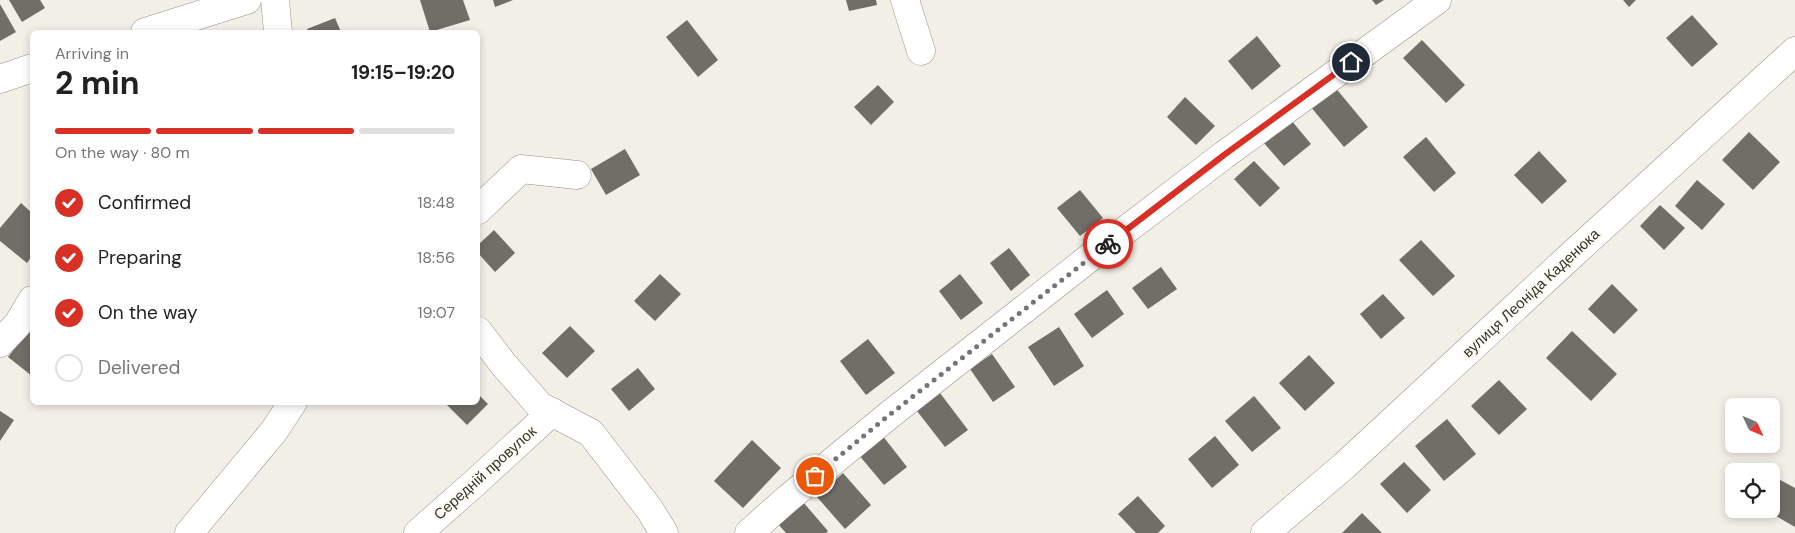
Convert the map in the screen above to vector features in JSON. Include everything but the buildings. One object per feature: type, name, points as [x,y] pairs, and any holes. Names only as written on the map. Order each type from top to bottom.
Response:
[{"type":"street","points":[[159,30],[247,0]]},
{"type":"street","points":[[275,0],[278,30]]},
{"type":"street","points":[[905,0],[921,51]]},
{"type":"street","points":[[750,533],[786,500],[888,416],[1097,252],[1224,155],[1437,0]]},
{"type":"street","name":"вулиця Леоніда Каденюка","points":[[1265,533],[1344,466],[1795,51]]},
{"type":"street","points":[[0,79],[30,69]]},
{"type":"street","points":[[480,208],[521,169],[577,175]]},
{"type":"street","points":[[0,343],[18,324],[30,303]]},
{"type":"street","points":[[480,333],[504,365],[540,406],[591,433],[650,510],[664,533]]},
{"type":"street","points":[[189,533],[268,439],[291,405]]},
{"type":"street","name":"Середній провулок","points":[[418,533],[552,412]]},
{"type":"way so far","points":[[815,476],[888,416],[1108,244]]},
{"type":"route","points":[[1108,244],[1224,155],[1351,62]]}]
